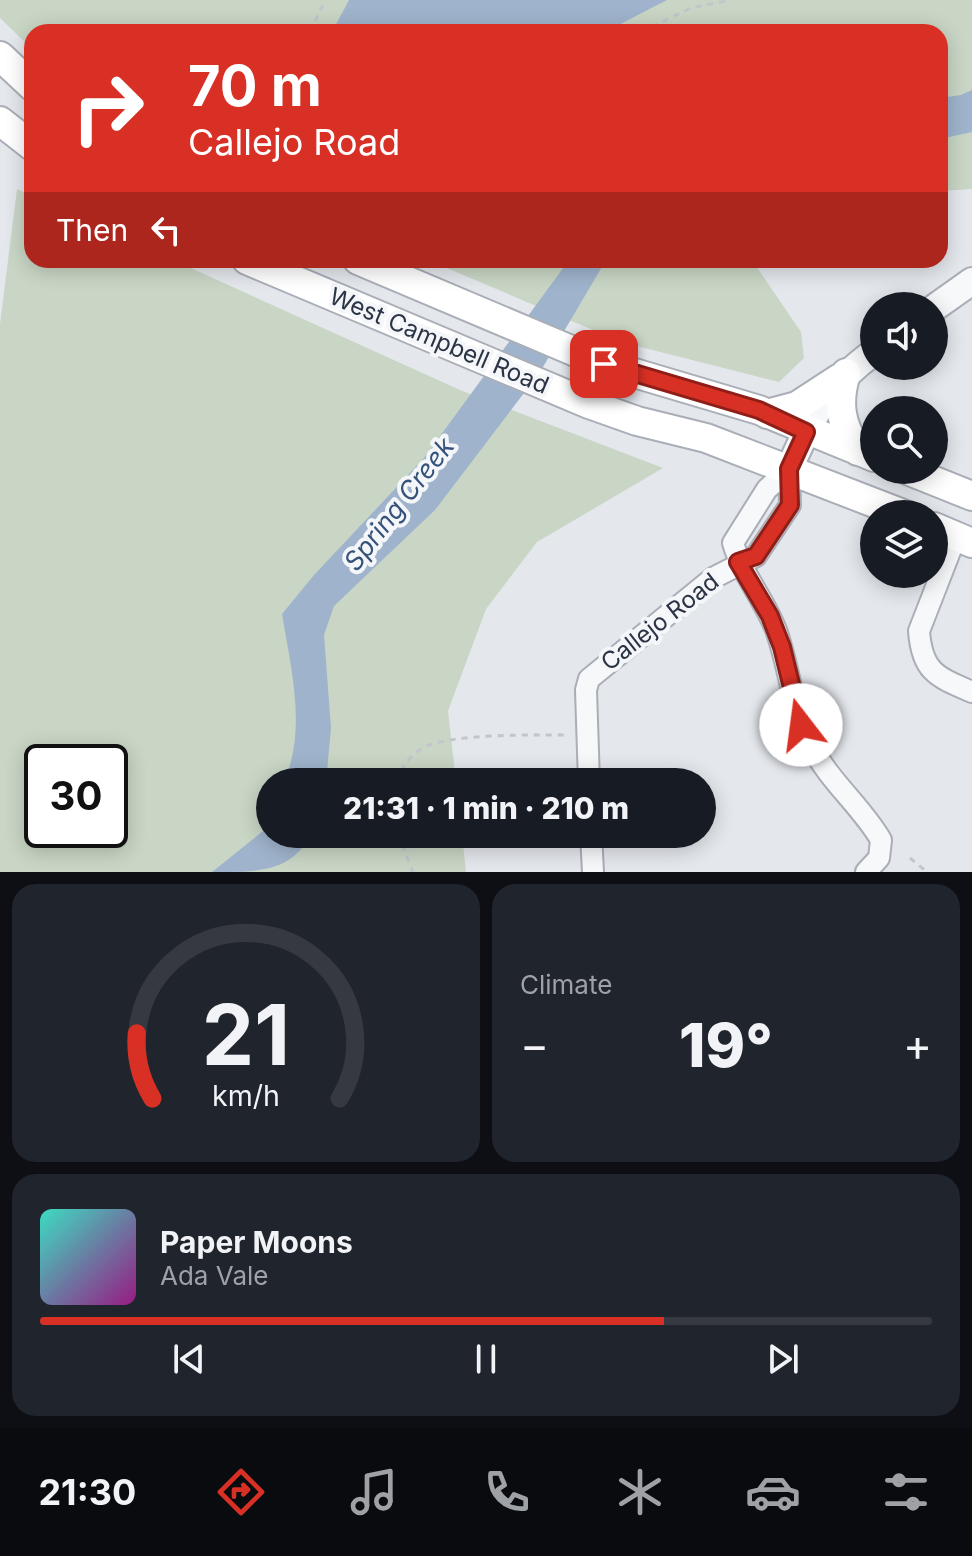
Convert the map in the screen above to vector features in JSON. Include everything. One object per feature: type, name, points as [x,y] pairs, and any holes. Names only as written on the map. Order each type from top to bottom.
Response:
[{"type":"main road","points":[[0,56],[24,78]]},
{"type":"main road","points":[[0,121],[24,140]]},
{"type":"main road","name":"West Campbell Road","points":[[266,268],[589,404],[637,421],[706,438],[868,500]]},
{"type":"main road","name":"West Campbell Road","points":[[377,268],[604,364],[767,414],[860,452]]},
{"type":"main road","points":[[767,414],[797,406],[843,375]]},
{"type":"main road","points":[[843,375],[840,414],[846,434],[860,448]]},
{"type":"main road","points":[[942,484],[972,496]]},
{"type":"street","points":[[948,298],[972,281]]},
{"type":"street","name":"Callejo Road","points":[[589,768],[586,690],[589,679],[713,578],[738,562],[756,556],[790,505],[789,469],[823,399],[843,375],[860,362]]},
{"type":"street","points":[[954,535],[919,631],[920,647],[925,664],[934,674],[972,692]]},
{"type":"street","points":[[738,562],[770,616],[782,647],[796,707],[811,746],[881,840],[879,858],[866,872]]},
{"type":"street","points":[[592,848],[593,872]]},
{"type":"path","points":[[314,24],[325,0]]},
{"type":"path","points":[[658,24],[691,8],[731,0]]},
{"type":"path","points":[[402,768],[434,743],[515,735],[569,735]]},
{"type":"path","points":[[404,848],[413,872]]},
{"type":"path","points":[[910,858],[927,872]]},
{"type":"green space","points":[[0,0],[972,0],[972,189],[948,190],[948,24],[24,24],[24,41],[0,18]]},
{"type":"green space","points":[[17,189],[24,192],[24,268],[191,268],[460,390],[663,468],[537,542],[486,609],[448,711],[454,768],[256,768],[256,848],[463,848],[466,872],[0,872],[0,324]]},
{"type":"green space","points":[[447,268],[757,268],[801,332],[804,358],[779,382],[621,342]]},
{"type":"water","points":[[349,0],[667,0],[620,24],[336,24]]},
{"type":"water","points":[[972,90],[972,132],[948,137],[948,97]]},
{"type":"water","name":"Spring Creek","points":[[563,268],[601,268],[540,372],[435,510],[334,606],[324,635],[331,728],[327,768],[289,768],[296,720],[293,677],[282,614],[314,575],[424,458]]},
{"type":"water","points":[[256,837],[256,848],[302,848],[284,863],[272,867],[212,872]]},
{"type":"route","points":[[604,364],[759,410],[806,432],[789,469],[790,505],[756,556],[738,562],[770,616],[782,647],[801,725]]}]
